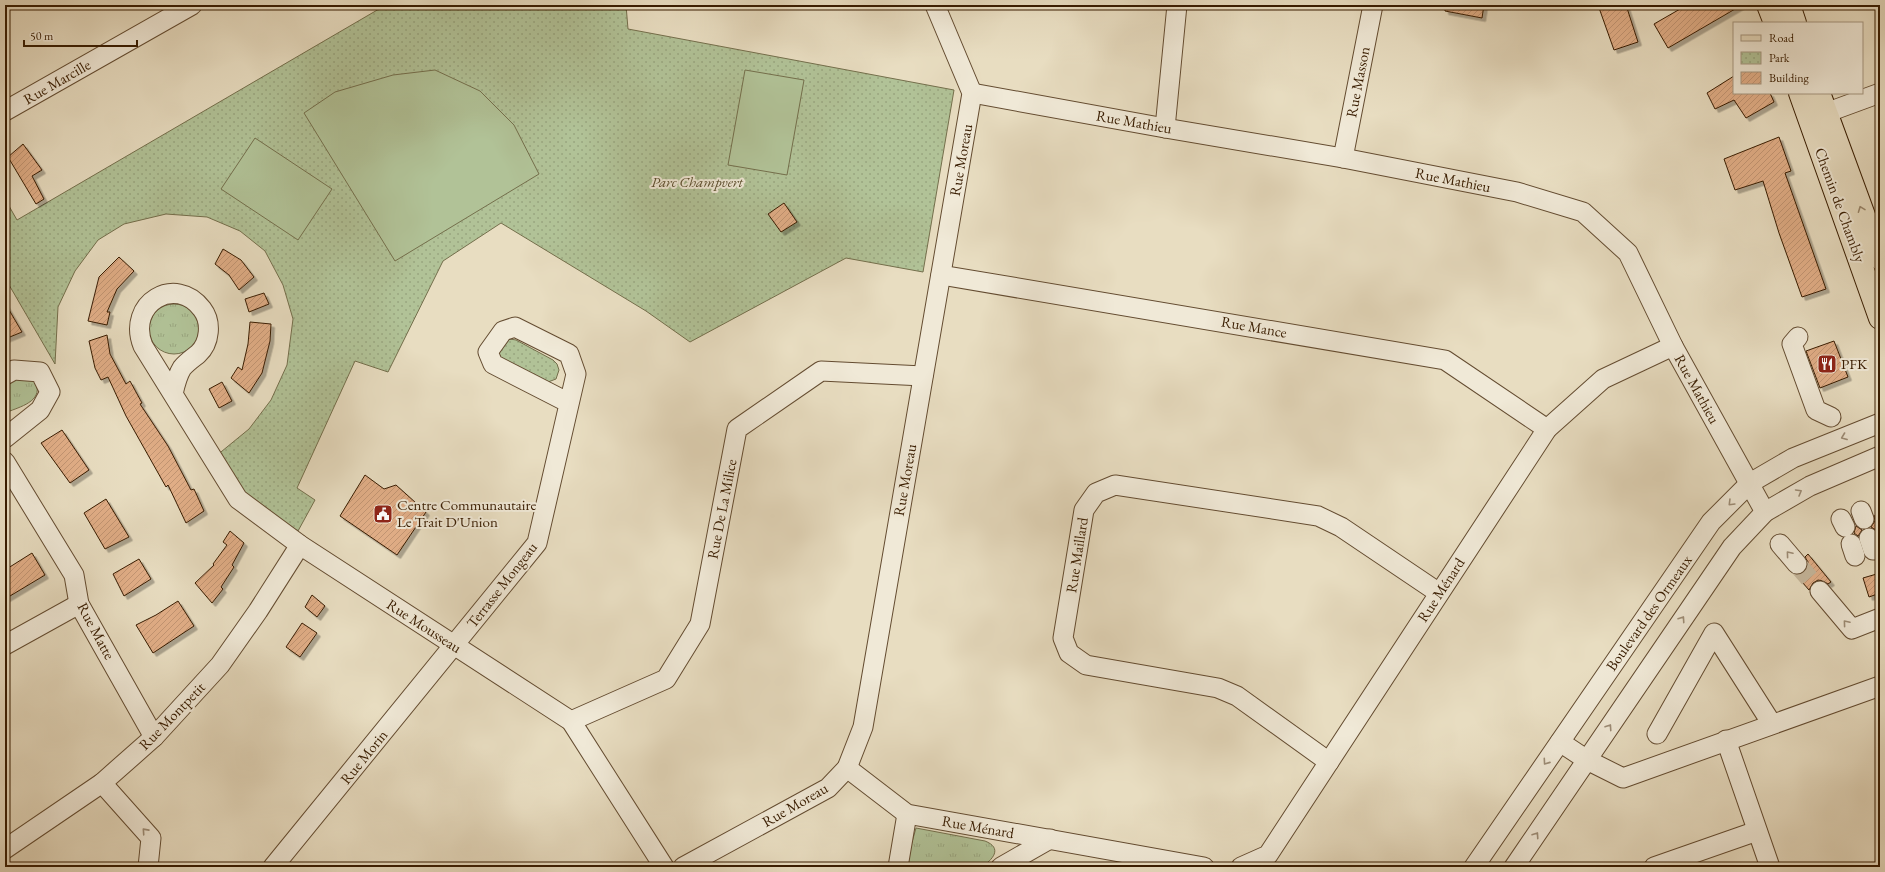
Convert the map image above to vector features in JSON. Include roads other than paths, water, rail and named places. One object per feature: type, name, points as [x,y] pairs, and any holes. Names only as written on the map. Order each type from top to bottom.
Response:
[{"type":"main road","points":[[1768,5],[1775,22]]},
{"type":"main road","points":[[1789,5],[1795,22]]},
{"type":"main road","name":"Chemin de Chambly","points":[[1801,94],[1818,108],[1880,258]]},
{"type":"main road","name":"Chemin de Chambly","points":[[1818,108],[1880,318]]},
{"type":"street","name":"Rue Marcille","points":[[5,111],[192,5]]},
{"type":"street","points":[[935,5],[972,93]]},
{"type":"street","points":[[1165,128],[1177,5]]},
{"type":"street","name":"Rue Masson","points":[[1343,158],[1373,5]]},
{"type":"street","name":"Rue Mathieu","points":[[972,93],[1343,158],[1517,192],[1583,212],[1628,253],[1673,346],[1765,512]]},
{"type":"street","name":"Rue Moreau","points":[[683,867],[828,788],[847,768],[863,727],[972,93]]},
{"type":"street","points":[[1818,108],[1880,93]]},
{"type":"street","name":"Rue Mance","points":[[941,275],[1445,360],[1548,429]]},
{"type":"street","name":"Rue Mousseau","points":[[173,394],[176,381],[182,368],[204,346],[209,328],[204,311],[198,304],[182,295],[173,294],[156,298],[143,311],[139,329],[144,346],[173,394],[238,500],[300,544],[571,720],[664,867]]},
{"type":"street","name":"Terrasse Mongeau","points":[[455,646],[537,543],[576,374],[569,354],[515,327],[503,331],[488,352],[493,364],[569,403]]},
{"type":"street","points":[[1798,337],[1792,344],[1816,410],[1832,417]]},
{"type":"street","name":"Rue Ménard","points":[[1241,867],[1268,855],[1548,429],[1603,379],[1673,346]]},
{"type":"street","points":[[5,375],[14,370],[40,372],[50,392],[40,410],[5,438]]},
{"type":"street","name":"Rue De La Milice","points":[[571,720],[666,679],[700,624],[738,429],[821,371],[923,376]]},
{"type":"street","name":"Boulevard des Ormeaux","points":[[1474,867],[1711,522],[1750,484],[1793,458],[1880,423]]},
{"type":"street","name":"Boulevard des Ormeaux","points":[[1514,867],[1732,547],[1765,512],[1810,486],[1880,456]]},
{"type":"street","name":"Rue Matte","points":[[5,462],[74,575],[79,604],[154,736]]},
{"type":"street","name":"Rue Maillard","points":[[1329,762],[1237,696],[1218,688],[1086,665],[1069,653],[1063,638],[1084,510],[1096,494],[1115,485],[1318,516],[1341,527],[1439,593]]},
{"type":"street","name":"Rue Montpetit","points":[[5,849],[102,783],[154,736],[220,665],[258,611],[300,544]]},
{"type":"street","points":[[1780,544],[1797,564]]},
{"type":"street","points":[[1820,591],[1852,629],[1880,618]]},
{"type":"street","points":[[5,645],[79,604]]},
{"type":"street","points":[[1657,734],[1714,633],[1772,724]]},
{"type":"street","name":"Rue Morin","points":[[273,867],[455,646]]},
{"type":"street","points":[[1560,742],[1587,760],[1623,778],[1880,686]]},
{"type":"street","points":[[1726,740],[1770,867]]},
{"type":"street","name":"Rue Ménard","points":[[847,768],[907,814],[1204,867]]},
{"type":"street","points":[[102,783],[151,838],[148,867]]},
{"type":"street","points":[[898,867],[907,814]]},
{"type":"street","points":[[1654,867],[1757,831]]},
{"type":"street","name":"Rue Ménard","points":[[1001,867],[1050,839]]},
{"type":"tunnel","points":[[1797,564],[1820,591]]},
{"type":"place","name":"PFK","points":[[1827,364]]},
{"type":"place","name":"Centre Communautaire Le Trait D'Union","points":[[383,514]]},
{"type":"park label","name":"Parc Champvert","points":[[697,182]]}]
